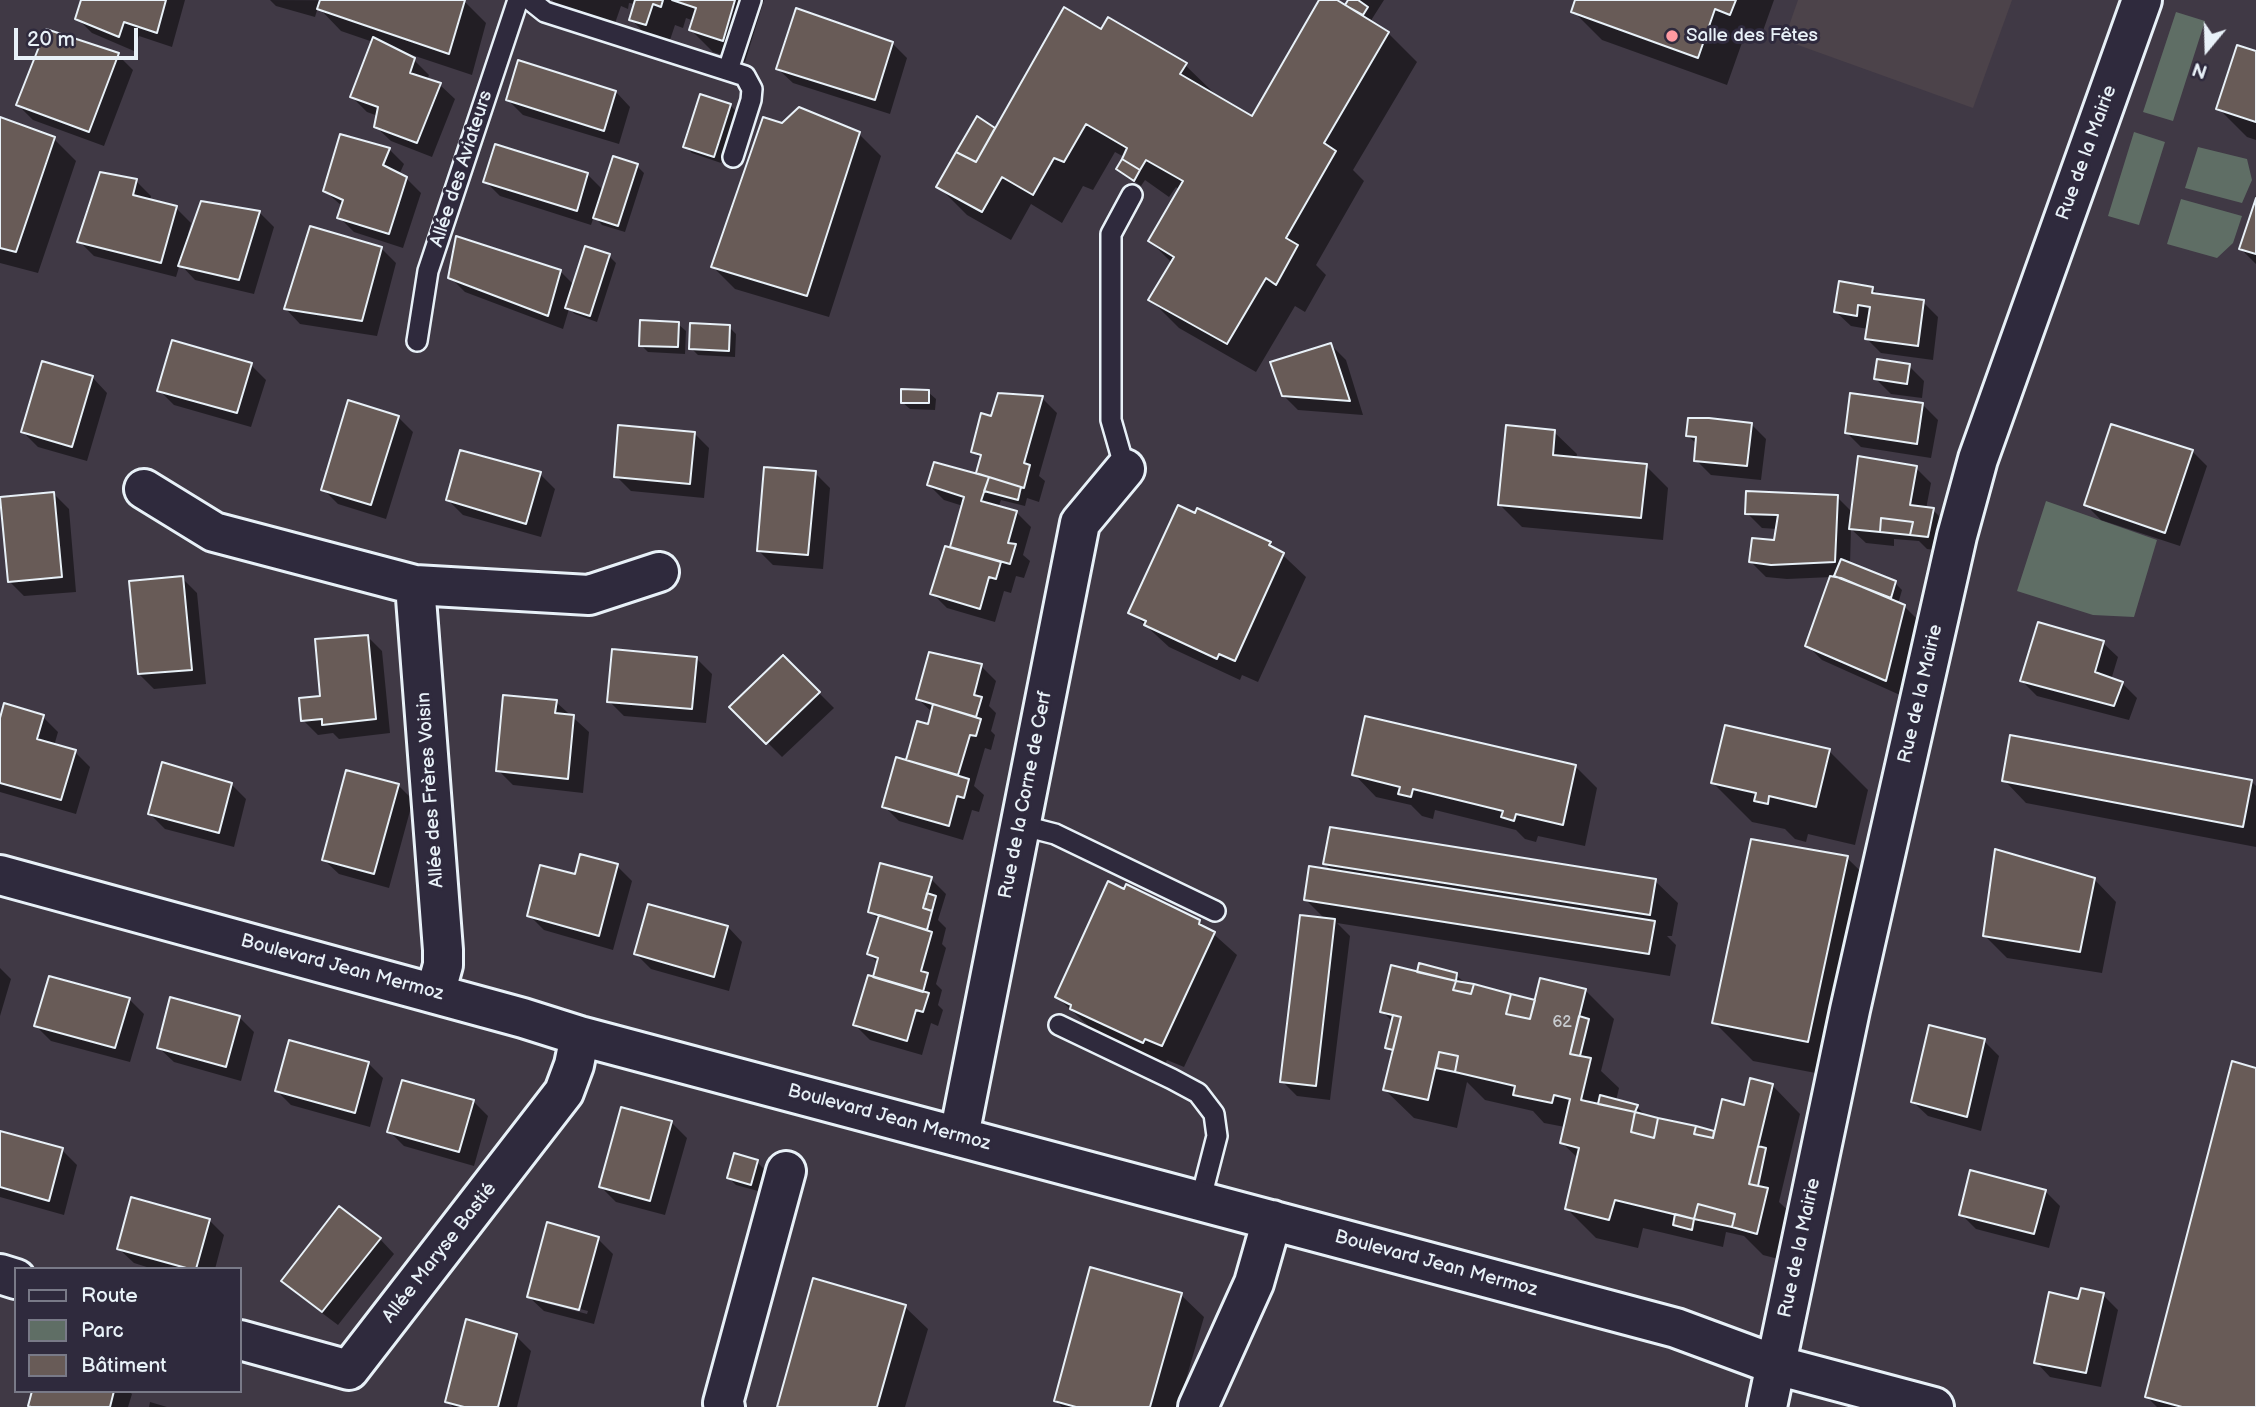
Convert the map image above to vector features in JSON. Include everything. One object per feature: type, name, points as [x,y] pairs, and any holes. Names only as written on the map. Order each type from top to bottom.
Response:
[{"type":"street","name":"Rue de la Mairie","points":[[1767,1407],[1850,1010],[1957,536],[1978,459],[2142,0]]},
{"type":"street","name":"Rue de la Corne de Cerf","points":[[959,1136],[1080,523],[1125,469]]},
{"type":"street","points":[[144,488],[214,532],[415,584],[589,596],[659,572]]},
{"type":"street","name":"Allée des Frères Voisin","points":[[415,584],[443,950],[443,965],[435,994]]},
{"type":"street","name":"Boulevard Jean Mermoz","points":[[0,875],[523,1018],[580,1037],[1676,1328],[1776,1365],[1934,1407]]},
{"type":"street","name":"Allée Maryse Bastié","points":[[242,1341],[349,1370],[564,1092],[580,1037]]},
{"type":"street","points":[[725,1407],[723,1403],[786,1171]]},
{"type":"street","points":[[1198,1407],[1254,1283],[1272,1220]]},
{"type":"lane","name":"Allée des Aviateurs","points":[[417,341],[428,271],[518,0]]},
{"type":"lane","points":[[530,0],[545,12],[745,76],[752,89],[751,100],[733,157]]},
{"type":"lane","points":[[728,70],[751,0]]},
{"type":"lane","points":[[1125,469],[1111,420],[1111,234],[1132,195]]},
{"type":"lane","points":[[1020,825],[1055,834],[1215,911]]},
{"type":"lane","points":[[1059,1025],[1198,1093],[1214,1114],[1217,1136],[1200,1202]]},
{"type":"shaded area","points":[[1798,0],[2012,0],[1973,108],[1784,40]]},
{"type":"green space","points":[[2176,12],[2205,21],[2173,121],[2143,112]]},
{"type":"green space","points":[[2134,132],[2165,142],[2139,225],[2108,216]]},
{"type":"green space","points":[[2198,147],[2247,159],[2252,180],[2242,203],[2185,188]]},
{"type":"green space","points":[[2181,199],[2242,216],[2233,243],[2217,258],[2167,244]]},
{"type":"green space","points":[[2046,501],[2157,540],[2134,617],[2093,615],[2017,591]]},
{"type":"building","points":[[81,0],[166,0],[157,33],[124,22],[119,37],[75,19]]},
{"type":"building","points":[[320,0],[465,0],[449,54],[317,9]]},
{"type":"building","points":[[635,0],[663,0],[661,7],[653,4],[646,25],[629,20]]},
{"type":"building","points":[[672,0],[735,0],[723,41],[689,30],[696,8]]},
{"type":"building","points":[[1319,0],[1337,0],[1389,32],[1324,143],[1336,151],[1286,238],[1298,245],[1276,285],[1266,278],[1227,344],[1148,300],[1174,257],[1148,241],[1183,181],[1146,160],[1140,170],[1122,159],[1127,148],[1086,124],[1064,162],[1054,158],[1033,195],[1002,177],[982,212],[936,187],[956,152],[976,162],[1064,7],[1101,29],[1108,17],[1187,63],[1180,74],[1252,116]]},
{"type":"building","points":[[1348,0],[1358,0],[1368,7],[1363,15],[1345,5]]},
{"type":"building","name":"Salle des Fêtes","points":[[1575,0],[1736,0],[1730,15],[1715,9],[1698,58],[1571,12]]},
{"type":"building","points":[[796,8],[893,42],[875,100],[776,69]]},
{"type":"building","points":[[46,29],[119,53],[89,132],[16,105]]},
{"type":"building","points":[[373,37],[415,58],[410,73],[441,83],[417,143],[374,127],[378,107],[350,97]]},
{"type":"building","points":[[2237,45],[2256,51],[2256,122],[2216,109]]},
{"type":"building","points":[[518,60],[616,91],[604,131],[506,100]]},
{"type":"building","points":[[700,94],[731,104],[714,157],[683,147]]},
{"type":"building","points":[[799,107],[860,132],[807,296],[711,267],[763,117],[782,123]]},
{"type":"building","points":[[977,116],[995,128],[976,162],[956,152]]},
{"type":"building","points":[[0,117],[55,137],[16,252],[0,248]]},
{"type":"building","points":[[340,134],[390,148],[383,165],[407,177],[389,234],[337,218],[343,200],[323,191]]},
{"type":"building","points":[[495,144],[588,173],[577,211],[483,182]]},
{"type":"building","points":[[613,156],[638,164],[618,226],[593,218]]},
{"type":"building","points":[[1122,159],[1140,170],[1134,181],[1116,169]]},
{"type":"building","points":[[100,172],[137,179],[133,195],[177,206],[161,263],[77,242]]},
{"type":"building","points":[[2256,198],[2256,254],[2239,249]]},
{"type":"building","points":[[201,201],[260,211],[239,280],[178,266]]},
{"type":"building","points":[[310,226],[382,247],[362,321],[284,309]]},
{"type":"building","points":[[456,236],[561,270],[548,316],[448,278]]},
{"type":"building","points":[[585,246],[610,254],[590,316],[565,308]]},
{"type":"building","points":[[1839,281],[1873,287],[1872,293],[1924,300],[1918,346],[1865,339],[1870,307],[1858,305],[1857,316],[1834,312]]},
{"type":"building","points":[[640,320],[679,322],[678,347],[639,346]]},
{"type":"building","points":[[690,323],[730,325],[729,351],[689,349]]},
{"type":"building","points":[[172,340],[252,363],[237,413],[157,391]]},
{"type":"building","points":[[1331,343],[1350,401],[1282,396],[1270,362]]},
{"type":"building","points":[[1877,359],[1910,364],[1907,384],[1874,379]]},
{"type":"building","points":[[42,361],[93,376],[72,447],[21,432]]},
{"type":"building","points":[[901,389],[929,390],[929,403],[901,403]]},
{"type":"building","points":[[998,393],[1043,396],[1024,463],[1030,465],[1024,488],[976,473],[981,455],[971,452],[981,413],[991,416]]},
{"type":"building","points":[[1850,393],[1923,403],[1917,444],[1845,433]]},
{"type":"building","points":[[348,400],[399,416],[371,505],[321,490]]},
{"type":"building","points":[[1688,418],[1752,423],[1747,466],[1694,461],[1696,437],[1686,436]]},
{"type":"building","points":[[2111,424],[2193,450],[2165,533],[2084,505]]},
{"type":"building","points":[[618,425],[695,432],[690,484],[614,477]]},
{"type":"building","points":[[1506,425],[1555,430],[1553,455],[1647,464],[1641,518],[1498,505]]},
{"type":"building","points":[[460,450],[541,472],[526,524],[446,500]]},
{"type":"building","points":[[1858,456],[1917,466],[1910,505],[1934,508],[1928,537],[1910,535],[1913,522],[1881,518],[1880,532],[1849,529]]},
{"type":"building","points":[[934,462],[989,477],[981,501],[1017,511],[1008,543],[1016,544],[1010,564],[950,547],[964,497],[927,485]]},
{"type":"building","points":[[764,467],[816,471],[808,555],[757,551]]},
{"type":"building","points":[[989,477],[1021,487],[1018,500],[984,491]]},
{"type":"building","points":[[1746,491],[1838,495],[1835,562],[1771,565],[1749,562],[1752,538],[1774,540],[1778,515],[1745,514]]},
{"type":"building","points":[[54,492],[62,577],[8,582],[0,497]]},
{"type":"building","points":[[1178,505],[1195,513],[1197,508],[1271,542],[1269,545],[1284,553],[1235,661],[1219,654],[1217,659],[1144,625],[1146,621],[1128,613]]},
{"type":"building","points":[[1881,518],[1913,522],[1910,535],[1880,532]]},
{"type":"building","points":[[945,546],[1001,562],[996,579],[989,577],[980,609],[930,594]]},
{"type":"building","points":[[1841,559],[1896,581],[1891,598],[1834,576]]},
{"type":"building","points":[[183,576],[192,670],[138,674],[129,581]]},
{"type":"building","points":[[1830,576],[1841,578],[1905,605],[1886,681],[1805,646]]},
{"type":"building","points":[[2038,622],[2104,641],[2095,672],[2123,682],[2114,706],[2020,681]]},
{"type":"building","points":[[368,635],[376,719],[322,725],[322,719],[301,721],[299,698],[320,696],[315,639]]},
{"type":"building","points":[[612,649],[697,657],[692,709],[607,702]]},
{"type":"building","points":[[929,652],[982,664],[974,695],[982,697],[976,717],[916,699]]},
{"type":"building","points":[[783,655],[820,692],[766,744],[729,707]]},
{"type":"building","points":[[503,695],[557,700],[555,713],[574,715],[568,779],[496,771]]},
{"type":"building","points":[[4,703],[44,715],[37,739],[76,750],[61,800],[0,783],[0,718]]},
{"type":"building","points":[[933,704],[981,719],[976,736],[970,735],[958,775],[906,760],[917,721],[928,724]]},
{"type":"building","points":[[1365,716],[1576,765],[1563,825],[1516,814],[1514,821],[1501,817],[1503,811],[1413,789],[1411,797],[1398,794],[1400,787],[1352,775]]},
{"type":"building","points":[[1725,725],[1830,749],[1816,807],[1769,796],[1768,804],[1754,801],[1756,793],[1711,783]]},
{"type":"building","points":[[2010,735],[2252,780],[2243,827],[2002,781]]},
{"type":"building","points":[[896,757],[969,779],[964,798],[957,796],[949,826],[882,807]]},
{"type":"building","points":[[162,762],[232,783],[219,833],[148,814]]},
{"type":"building","points":[[346,770],[399,784],[374,874],[322,860]]},
{"type":"building","points":[[1330,827],[1656,879],[1650,915],[1323,864]]},
{"type":"building","points":[[1751,839],[1848,856],[1808,1042],[1712,1023]]},
{"type":"building","points":[[1995,849],[2095,878],[2080,952],[1983,936]]},
{"type":"building","points":[[580,854],[618,864],[599,936],[527,916],[540,865],[575,874]]},
{"type":"building","points":[[880,863],[932,877],[923,908],[932,911],[927,930],[868,912]]},
{"type":"building","points":[[1309,866],[1655,921],[1649,954],[1304,900]]},
{"type":"building","points":[[1108,881],[1124,889],[1126,884],[1200,920],[1199,924],[1215,932],[1162,1046],[1145,1039],[1143,1043],[1070,1009],[1071,1005],[1055,997]]},
{"type":"building","points":[[927,893],[936,896],[932,911],[923,908]]},
{"type":"building","points":[[648,904],[728,926],[714,977],[634,954]]},
{"type":"building","points":[[879,915],[932,932],[921,971],[928,973],[923,992],[873,977],[878,958],[867,954]]},
{"type":"building","points":[[1300,915],[1335,919],[1316,1086],[1280,1082]]},
{"type":"building","points":[[1419,963],[1457,973],[1456,981],[1417,972]]},
{"type":"building","points":[[1391,965],[1456,981],[1453,990],[1471,994],[1474,984],[1511,994],[1506,1014],[1530,1019],[1540,978],[1586,989],[1570,1054],[1591,1058],[1581,1100],[1635,1112],[1631,1132],[1654,1138],[1658,1118],[1696,1126],[1694,1134],[1713,1138],[1722,1099],[1744,1105],[1750,1078],[1773,1084],[1749,1184],[1768,1188],[1757,1234],[1732,1227],[1735,1214],[1698,1204],[1694,1219],[1615,1200],[1609,1220],[1565,1209],[1579,1148],[1560,1143],[1570,1099],[1554,1095],[1552,1103],[1513,1095],[1515,1086],[1455,1072],[1458,1056],[1439,1052],[1428,1100],[1383,1090],[1401,1017],[1380,1012]]},
{"type":"building","points":[[868,975],[929,993],[923,1012],[916,1010],[907,1041],[853,1025]]},
{"type":"building","points":[[49,976],[130,998],[115,1048],[34,1026]]},
{"type":"building","points":[[1456,981],[1474,984],[1471,994],[1453,990]]},
{"type":"building","points":[[1511,994],[1535,1000],[1530,1019],[1506,1014]]},
{"type":"building","points":[[170,997],[240,1016],[226,1067],[157,1048]]},
{"type":"building","points":[[1393,1015],[1401,1017],[1393,1050],[1385,1048]]},
{"type":"building","points":[[1579,1016],[1589,1019],[1580,1056],[1570,1054]]},
{"type":"building","points":[[1929,1025],[1985,1039],[1967,1117],[1911,1102]]},
{"type":"building","points":[[289,1040],[369,1062],[355,1113],[275,1091]]},
{"type":"building","points":[[1439,1052],[1458,1056],[1455,1072],[1436,1068]]},
{"type":"building","points":[[2232,1061],[2256,1068],[2256,1407],[2182,1407],[2145,1397]]},
{"type":"building","points":[[402,1080],[474,1100],[459,1152],[387,1132]]},
{"type":"building","points":[[1600,1095],[1638,1105],[1635,1112],[1598,1104]]},
{"type":"building","points":[[621,1107],[672,1121],[650,1201],[599,1187]]},
{"type":"building","points":[[1635,1112],[1658,1118],[1654,1138],[1631,1132]]},
{"type":"building","points":[[1696,1126],[1714,1131],[1713,1138],[1694,1134]]},
{"type":"building","points":[[0,1131],[63,1148],[49,1201],[0,1187]]},
{"type":"building","points":[[1758,1146],[1766,1148],[1758,1186],[1749,1184]]},
{"type":"building","points":[[734,1153],[758,1160],[751,1185],[727,1178]]},
{"type":"building","points":[[1970,1170],[2046,1190],[2034,1234],[1959,1215]]},
{"type":"building","points":[[131,1197],[210,1219],[197,1267],[183,1267],[117,1249]]},
{"type":"building","points":[[1698,1204],[1735,1214],[1732,1227],[1694,1219]]},
{"type":"building","points":[[339,1206],[381,1238],[322,1312],[281,1281]]},
{"type":"building","points":[[1675,1214],[1694,1219],[1692,1230],[1673,1225]]},
{"type":"building","points":[[547,1222],[599,1237],[579,1310],[527,1297]]},
{"type":"building","points":[[1090,1267],[1182,1293],[1150,1407],[1076,1407],[1054,1401]]},
{"type":"building","points":[[813,1278],[906,1305],[877,1407],[777,1407]]},
{"type":"building","points":[[2081,1288],[2104,1293],[2086,1373],[2034,1363],[2049,1292],[2078,1299]]},
{"type":"building","points":[[466,1319],[517,1334],[498,1407],[464,1407],[445,1402]]},
{"type":"building","points":[[31,1393],[114,1393],[110,1407],[28,1406]]},
{"type":"place","name":"Salle des Fêtes","points":[[1672,36]]}]
